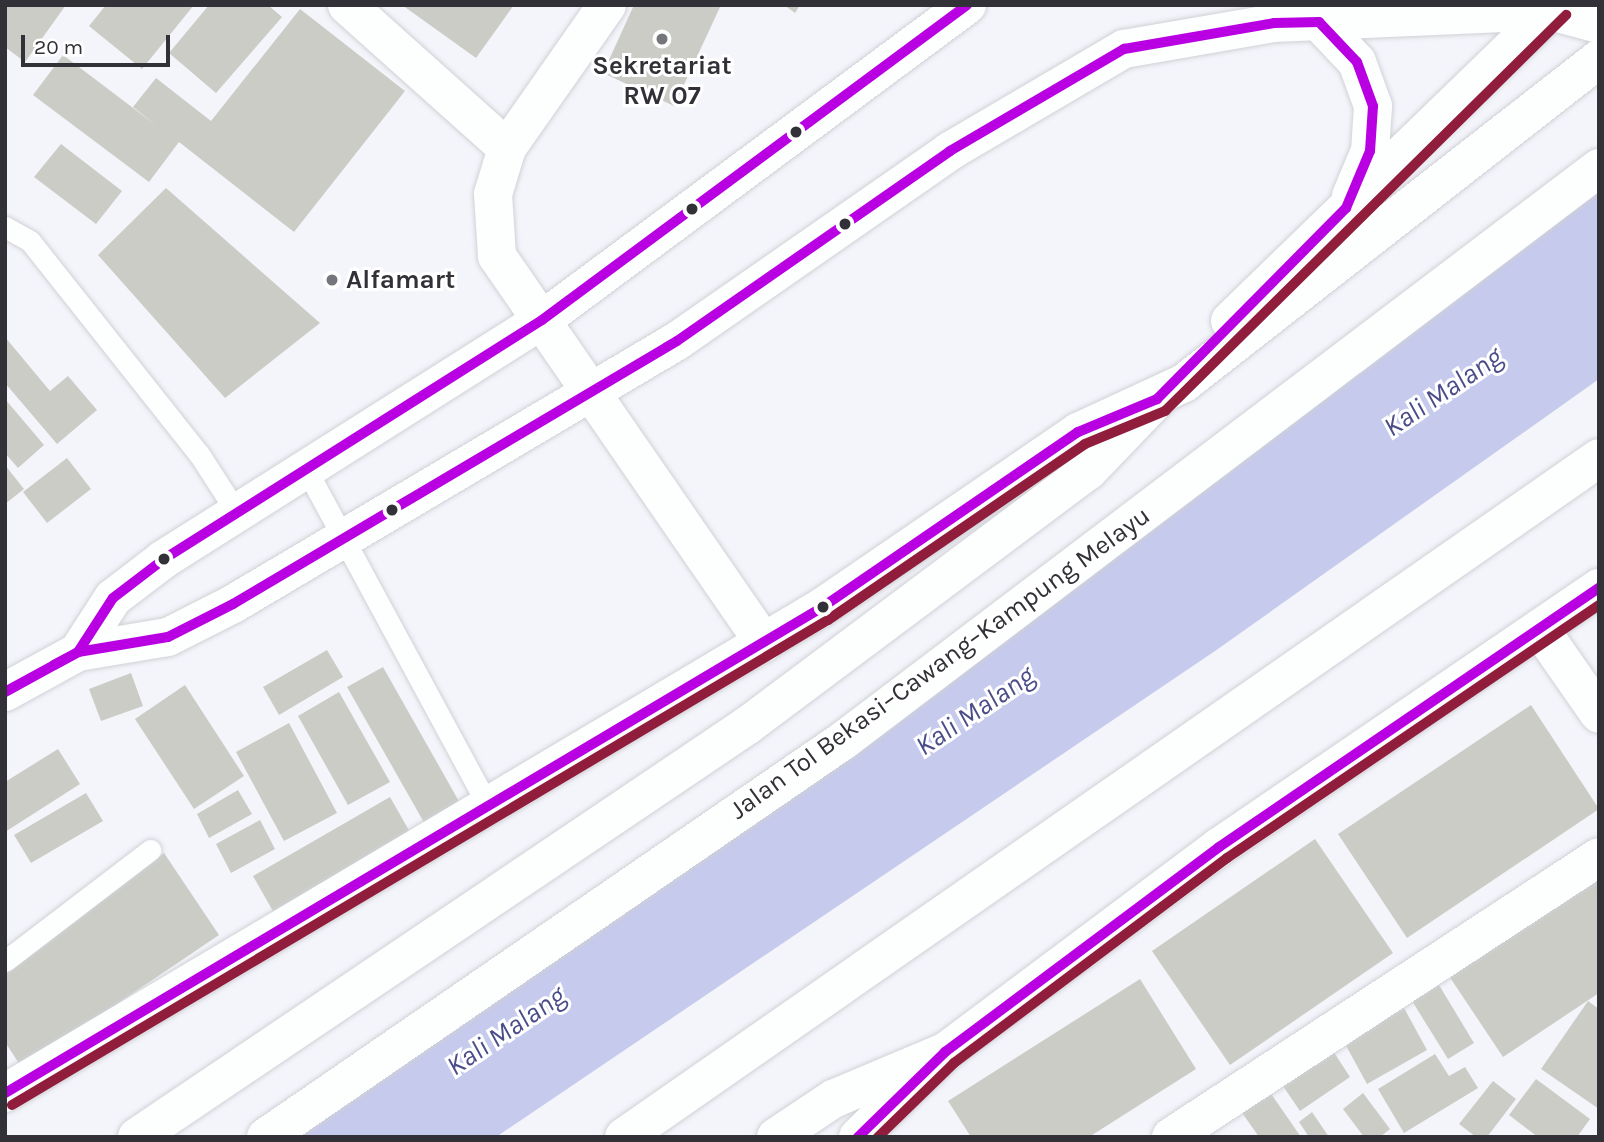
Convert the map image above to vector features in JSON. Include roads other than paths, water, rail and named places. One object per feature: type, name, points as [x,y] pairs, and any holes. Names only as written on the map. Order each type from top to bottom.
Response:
[{"type":"main road","points":[[346,5],[507,148]]},
{"type":"main road","points":[[607,5],[507,148],[493,194],[491,231],[497,256],[594,390],[764,643]]},
{"type":"main road","points":[[78,652],[113,598],[237,513],[542,320],[967,5]]},
{"type":"main road","points":[[137,1137],[748,725],[1088,471],[1346,208],[1553,8]]},
{"type":"main road","points":[[5,692],[78,652],[168,637],[344,536],[677,341],[950,151],[1124,49],[1274,23],[1553,8],[1599,24]]},
{"type":"main road","points":[[1319,22],[1357,62],[1373,106],[1370,151],[1346,208]]},
{"type":"main road","points":[[5,1093],[490,810],[764,643],[1078,432],[1157,399],[1599,59]]},
{"type":"main road","name":"Jalan Tol Bekasi–Cawang–Kampung Melayu","points":[[265,1137],[844,740],[1599,168]]},
{"type":"main road","points":[[624,1137],[1599,458]]},
{"type":"main road","points":[[858,1137],[945,1052],[1219,848],[1599,588]]},
{"type":"main road","points":[[1540,629],[1599,714]]},
{"type":"main road","points":[[1171,1137],[1599,857]]},
{"type":"main road","points":[[776,1137],[833,1099],[945,1052]]},
{"type":"lane","points":[[5,226],[30,241],[199,454],[237,513]]},
{"type":"lane","points":[[306,469],[490,810]]},
{"type":"lane","points":[[5,961],[150,850]]},
{"type":"water","name":"Kali Malang","points":[[1599,168],[1599,379],[1215,651],[496,1137],[266,1137]]},
{"type":"place","name":"Sekretariat RW 07","points":[[662,39]]},
{"type":"place","name":"Alfamart","points":[[332,280]]}]
